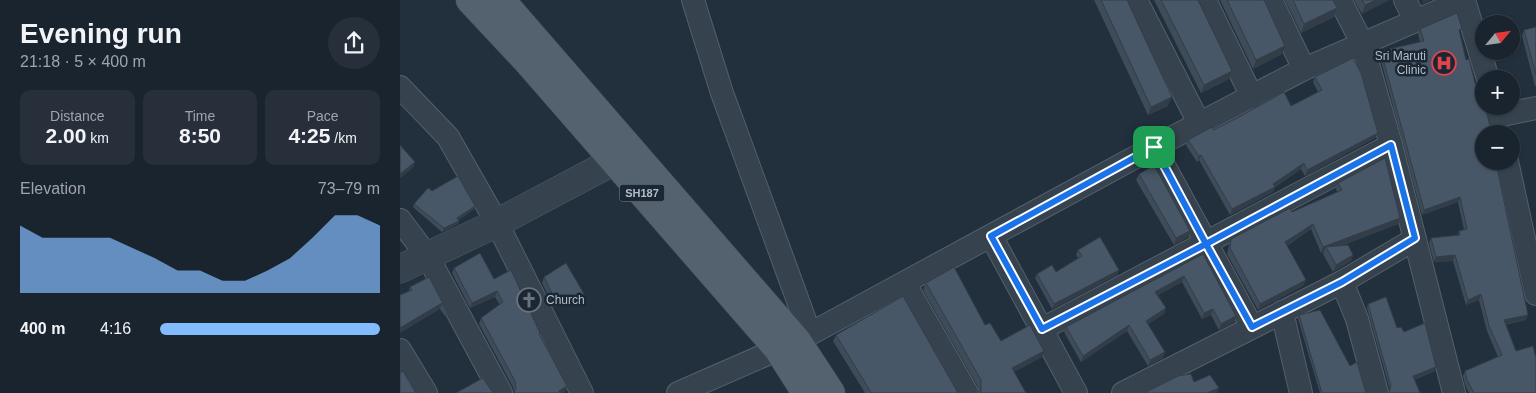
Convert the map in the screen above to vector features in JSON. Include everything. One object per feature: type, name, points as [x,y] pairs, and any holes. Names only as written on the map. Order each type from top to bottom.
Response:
[{"type":"main road","name":"SH187","points":[[470,0],[528,62],[614,161],[831,393]]},
{"type":"main road","name":"SH187","points":[[501,0],[544,47],[787,345],[806,393]]},
{"type":"street","points":[[693,0],[722,93],[805,320],[787,345]]},
{"type":"street","points":[[1136,0],[1199,123]]},
{"type":"street","points":[[1205,0],[1252,97]]},
{"type":"street","points":[[1271,0],[1304,69]]},
{"type":"street","points":[[1340,0],[1362,43],[1391,145],[1454,393]]},
{"type":"street","points":[[1405,0],[1415,20]]},
{"type":"street","points":[[678,393],[787,345],[905,284],[1154,147],[1304,69],[1464,0],[1485,70]]},
{"type":"street","points":[[400,87],[448,137],[497,223],[582,393]]},
{"type":"street","points":[[1497,119],[1536,108]]},
{"type":"street","points":[[1042,329],[1391,145]]},
{"type":"street","points":[[1154,147],[1252,327]]},
{"type":"street","points":[[400,269],[497,223],[614,161]]},
{"type":"street","points":[[1510,170],[1528,224],[1536,294]]},
{"type":"street","points":[[400,220],[428,257],[502,393]]},
{"type":"street","points":[[991,236],[1076,393]]},
{"type":"street","points":[[1123,393],[1342,282],[1415,238]]},
{"type":"street","points":[[1342,282],[1357,319],[1377,393]]},
{"type":"street","points":[[905,284],[967,393]]},
{"type":"street","points":[[1282,312],[1301,393]]},
{"type":"street","points":[[400,350],[426,393]]},
{"type":"building","points":[[1101,0],[1127,0],[1172,97],[1151,107]]},
{"type":"building","points":[[1161,0],[1198,0],[1232,71],[1204,85]]},
{"type":"building","points":[[1227,0],[1264,0],[1285,46],[1256,60]]},
{"type":"building","points":[[1293,0],[1333,0],[1337,8],[1304,24]]},
{"type":"building","points":[[1362,0],[1376,0],[1365,5]]},
{"type":"building","points":[[1457,13],[1462,29],[1459,30],[1466,60],[1469,59],[1475,83],[1475,115],[1487,115],[1490,125],[1475,125],[1475,170],[1497,170],[1528,315],[1504,320],[1516,351],[1533,346],[1536,358],[1536,393],[1474,393],[1467,380],[1465,371],[1502,355],[1489,326],[1481,294],[1468,300],[1455,255],[1436,257],[1431,238],[1460,235],[1459,231],[1467,229],[1460,197],[1424,210],[1381,51],[1424,41],[1420,29]]},
{"type":"building","points":[[1536,27],[1536,75],[1524,30]]},
{"type":"building","points":[[1353,58],[1361,73],[1378,133],[1307,170],[1304,163],[1273,184],[1275,187],[1232,209],[1201,155],[1199,156],[1188,140],[1212,127],[1213,130],[1237,118],[1284,92],[1291,106],[1322,90],[1315,77]]},
{"type":"building","points":[[400,145],[415,162],[400,174]]},
{"type":"building","points":[[1385,158],[1400,218],[1323,247],[1313,224],[1285,242],[1306,280],[1260,304],[1230,248],[1231,239],[1290,208],[1292,212],[1342,190],[1338,183]]},
{"type":"building","points":[[1154,165],[1190,231],[1176,238],[1139,174]]},
{"type":"building","points":[[458,176],[475,206],[457,218],[459,221],[444,228],[414,204],[428,188],[432,191]]},
{"type":"building","points":[[1100,237],[1119,270],[1054,304],[1037,274],[1052,265],[1056,272],[1082,256],[1078,250]]},
{"type":"building","points":[[1348,245],[1353,255],[1336,265],[1326,247]]},
{"type":"building","points":[[480,253],[494,279],[511,270],[539,334],[567,386],[559,391],[560,393],[514,393],[516,388],[515,381],[481,318],[503,302],[497,291],[472,303],[454,268]]},
{"type":"building","points":[[1203,254],[1236,316],[1221,324],[1213,309],[1204,313],[1184,276],[1155,292],[1166,308],[1146,321],[1165,352],[1150,360],[1129,325],[1083,356],[1066,327]]},
{"type":"building","points":[[566,263],[584,294],[556,301],[544,277]]},
{"type":"building","points":[[954,267],[985,325],[990,323],[1001,341],[1030,325],[1044,351],[1012,368],[1026,393],[981,393],[981,380],[926,283]]},
{"type":"building","points":[[429,277],[447,311],[442,303],[400,328],[400,295],[412,290],[410,287]]},
{"type":"building","points":[[903,296],[958,393],[871,393],[836,335]]},
{"type":"building","points":[[1386,297],[1397,328],[1401,327],[1404,332],[1425,323],[1436,367],[1413,376],[1420,393],[1389,393],[1391,386],[1368,304]]},
{"type":"building","points":[[1320,310],[1350,366],[1357,362],[1366,393],[1322,393],[1299,315]]},
{"type":"building","points":[[403,371],[416,393],[400,393],[400,373]]},
{"type":"building","points":[[1191,374],[1194,382],[1210,375],[1219,388],[1207,393],[1144,393],[1178,376]]},
{"type":"building","points":[[483,378],[493,393],[456,393]]},
{"type":"place","name":"Sri Maruti Clinic","points":[[1444,63]]},
{"type":"place","name":"Church","points":[[529,300]]},
{"type":"route","points":[[1154,147],[991,236],[1042,329],[1206,244],[1252,327],[1342,282],[1415,238],[1391,145],[1206,244],[1154,147]]}]
